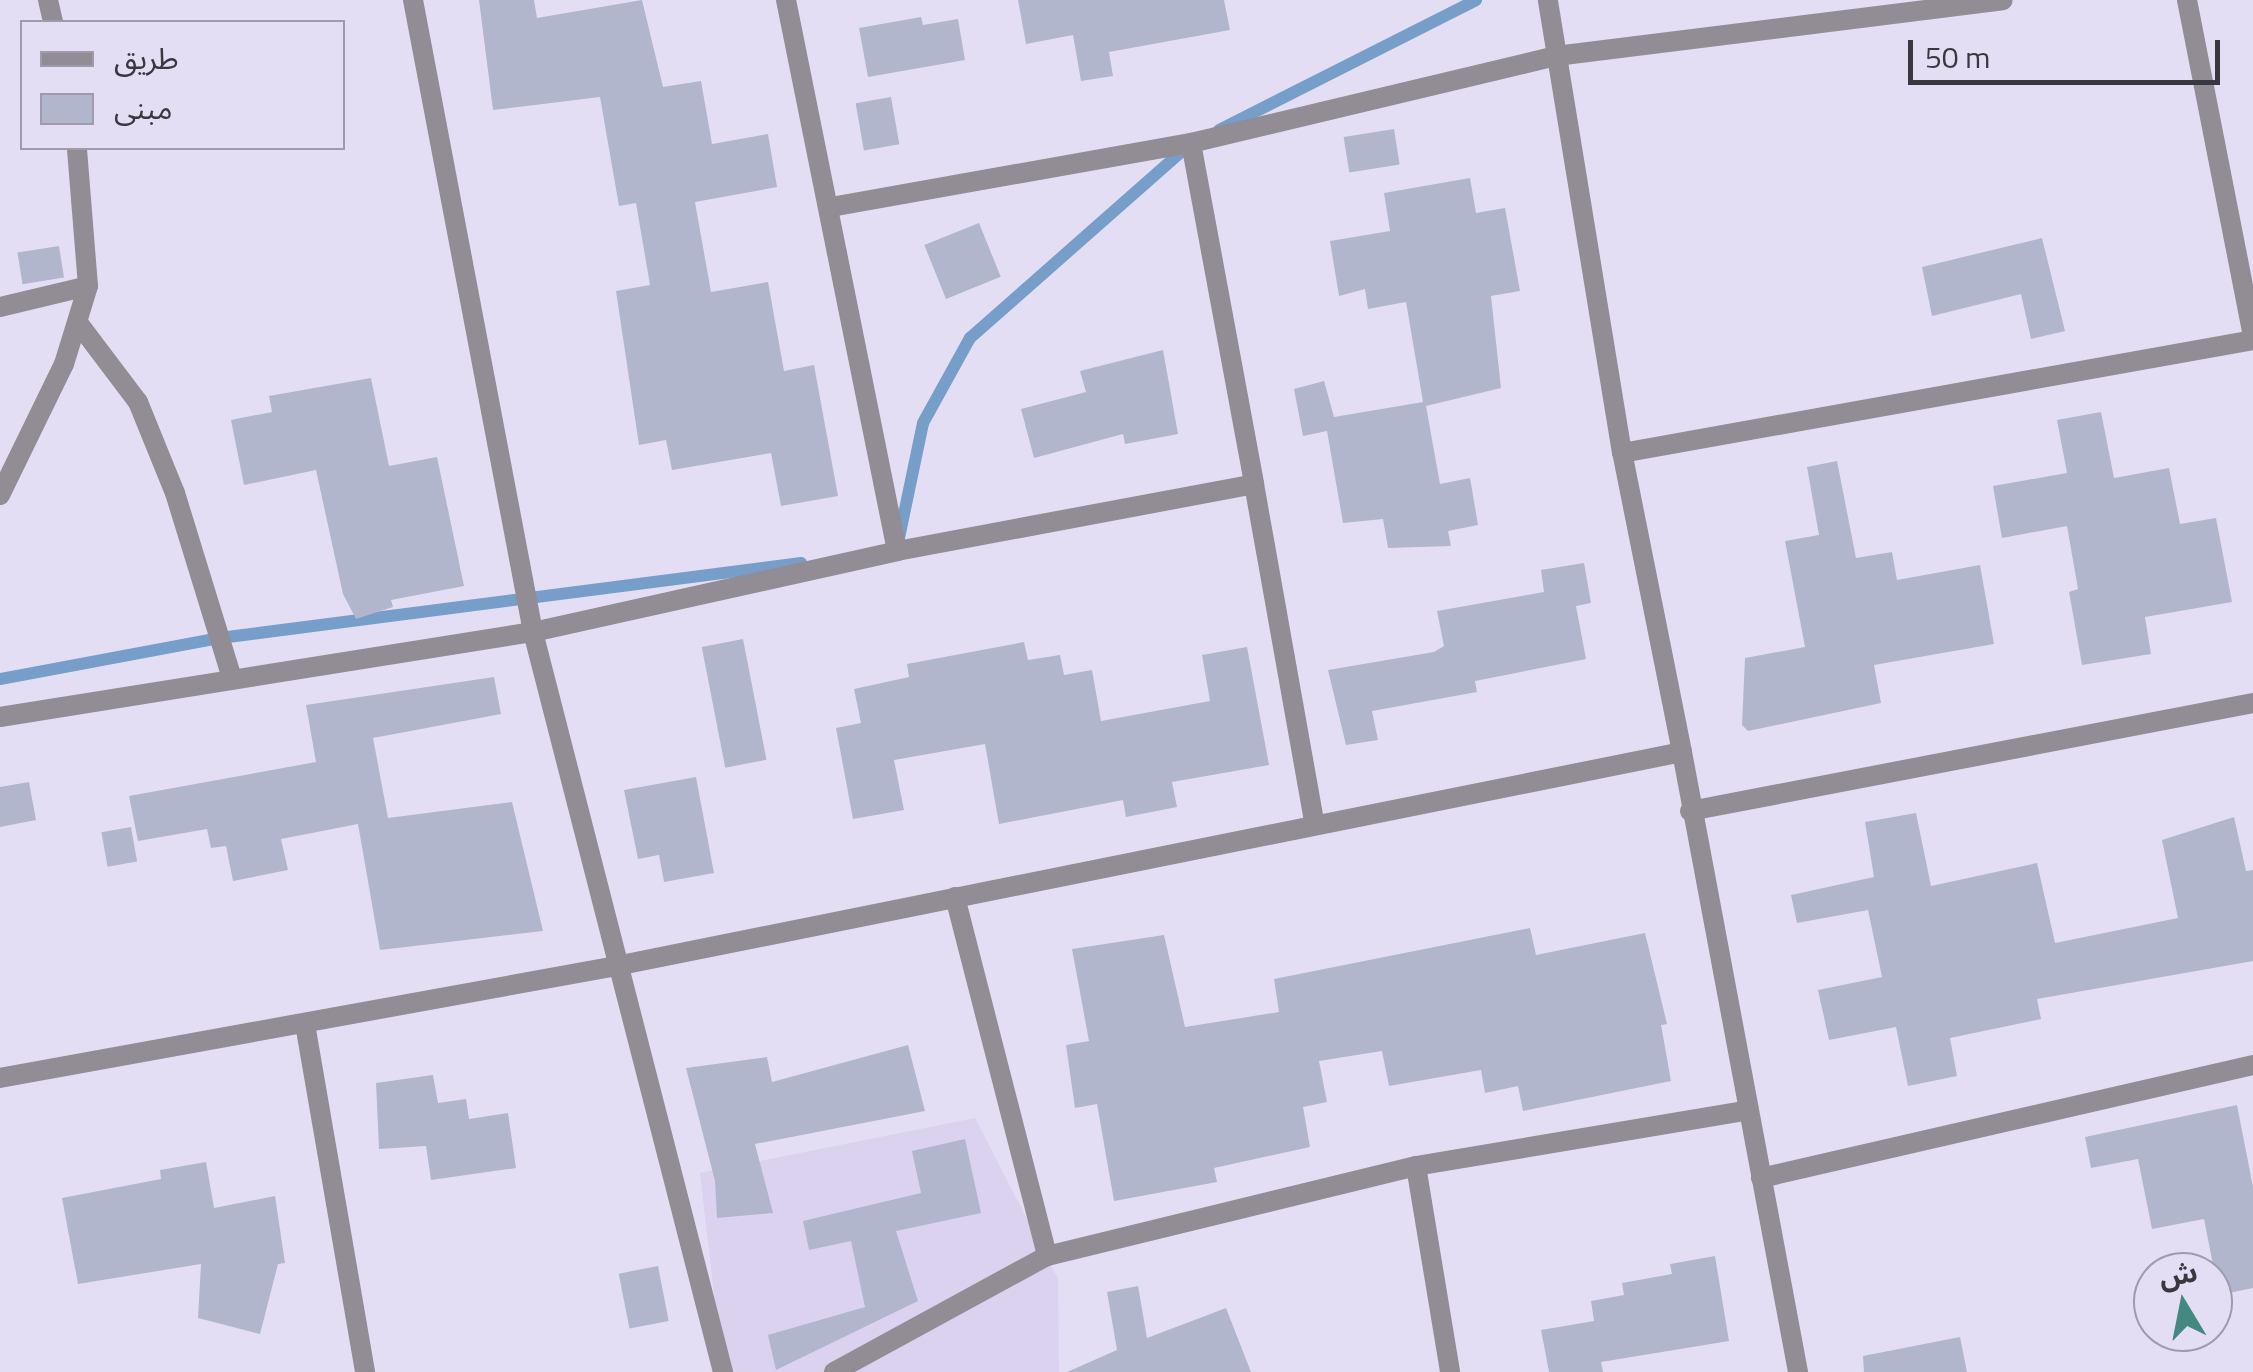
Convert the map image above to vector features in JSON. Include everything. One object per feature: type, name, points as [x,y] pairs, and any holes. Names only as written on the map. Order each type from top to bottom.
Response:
[{"type":"street","points":[[413,0],[533,632],[616,966],[666,1136],[723,1372]]},
{"type":"street","points":[[786,0],[831,206],[896,552]]},
{"type":"street","points":[[1548,0],[1622,453],[1798,1372]]},
{"type":"street","points":[[831,206],[1191,143],[1556,56],[2003,0]]},
{"type":"street","points":[[1622,453],[2253,338],[2187,0]]},
{"type":"street","points":[[1191,143],[1314,822]]},
{"type":"street","points":[[0,495],[79,324],[88,286],[77,150]]},
{"type":"street","points":[[0,307],[88,286]]},
{"type":"street","points":[[79,324],[138,402],[176,493],[232,678]]},
{"type":"street","points":[[0,717],[533,632],[896,552],[1254,484]]},
{"type":"street","points":[[1690,811],[2253,703]]},
{"type":"street","points":[[0,1078],[616,966],[1314,822],[1682,752]]},
{"type":"street","points":[[955,897],[1047,1256]]},
{"type":"street","points":[[305,1024],[365,1372]]},
{"type":"street","points":[[1761,1178],[2253,1065]]},
{"type":"street","points":[[834,1372],[1047,1256],[1416,1166],[1746,1111]]},
{"type":"street","points":[[1416,1166],[1450,1372]]},
{"type":"shaded area","points":[[975,1118],[1058,1279],[1059,1372],[723,1372],[700,1173]]},
{"type":"building","points":[[479,0],[534,0],[537,18],[642,0],[663,87],[701,81],[712,144],[768,134],[777,187],[695,202],[711,292],[768,282],[784,371],[814,365],[838,496],[781,506],[771,453],[672,470],[666,440],[639,445],[616,291],[650,285],[636,203],[619,206],[600,97],[493,110]]},
{"type":"building","points":[[1018,0],[1224,0],[1230,30],[1109,52],[1113,76],[1081,81],[1073,35],[1026,44]]},
{"type":"building","points":[[921,17],[923,25],[958,19],[965,60],[868,77],[859,28]]},
{"type":"building","points":[[891,97],[899,144],[864,151],[856,103]]},
{"type":"building","points":[[1394,129],[1400,165],[1349,173],[1344,137]]},
{"type":"building","points":[[1470,178],[1476,213],[1505,208],[1520,291],[1491,296],[1501,388],[1426,406],[1440,484],[1470,478],[1478,525],[1448,531],[1451,546],[1388,548],[1383,519],[1343,523],[1327,431],[1303,436],[1294,389],[1324,381],[1334,417],[1423,402],[1406,302],[1368,309],[1365,289],[1339,296],[1330,241],[1390,231],[1384,193]]},
{"type":"building","points":[[979,223],[1001,277],[946,299],[924,245]]},
{"type":"building","points":[[2042,238],[2065,331],[2031,339],[2021,294],[1932,316],[1922,267]]},
{"type":"building","points":[[59,246],[64,278],[23,284],[18,253]]},
{"type":"building","points":[[1163,350],[1178,434],[1125,444],[1123,434],[1034,458],[1021,409],[1086,392],[1080,371]]},
{"type":"building","points":[[371,378],[389,466],[437,457],[464,586],[391,600],[393,607],[356,619],[343,594],[316,470],[244,485],[231,420],[272,412],[269,396]]},
{"type":"building","points":[[2101,412],[2114,478],[2169,468],[2180,524],[2216,518],[2232,602],[2145,617],[2151,654],[2082,665],[2069,592],[2078,589],[2067,526],[2002,538],[1993,486],[2067,473],[2057,420]]},
{"type":"building","points":[[1837,461],[1856,558],[1892,552],[1897,580],[1980,565],[1994,644],[1874,665],[1881,703],[1748,731],[1742,725],[1745,658],[1805,647],[1785,541],[1819,535],[1807,467]]},
{"type":"building","points":[[1584,563],[1591,603],[1576,606],[1586,659],[1475,681],[1477,692],[1372,711],[1378,740],[1346,745],[1328,670],[1434,652],[1444,646],[1437,611],[1544,592],[1541,570]]},
{"type":"building","points":[[743,639],[766,760],[725,768],[702,647]]},
{"type":"building","points":[[1024,642],[1028,660],[1060,655],[1064,675],[1092,670],[1101,721],[1210,701],[1202,655],[1247,647],[1269,765],[1172,782],[1177,807],[1126,817],[1123,800],[999,824],[985,744],[894,760],[904,810],[853,819],[836,728],[861,723],[854,689],[909,677],[907,664]]},
{"type":"building","points":[[494,677],[501,714],[373,738],[388,818],[512,802],[543,931],[380,950],[358,824],[281,839],[288,870],[233,881],[226,846],[211,848],[207,829],[138,841],[129,796],[316,762],[306,705]]},
{"type":"building","points":[[696,777],[714,873],[664,882],[659,855],[638,859],[624,790]]},
{"type":"building","points":[[29,782],[36,820],[0,827],[0,787]]},
{"type":"building","points":[[1916,813],[1931,886],[2037,863],[2055,943],[2178,918],[2162,840],[2234,817],[2246,871],[2253,870],[2253,961],[2037,999],[2041,1019],[1950,1038],[1957,1076],[1908,1086],[1896,1027],[1829,1040],[1818,990],[1882,977],[1868,910],[1797,923],[1791,895],[1874,877],[1865,822]]},
{"type":"building","points":[[131,827],[137,861],[108,867],[101,832]]},
{"type":"building","points":[[1530,928],[1536,955],[1645,933],[1667,1024],[1661,1025],[1671,1081],[1523,1111],[1518,1086],[1485,1093],[1481,1070],[1389,1086],[1382,1051],[1319,1061],[1327,1102],[1303,1107],[1310,1147],[1214,1168],[1217,1182],[1114,1201],[1097,1104],[1075,1108],[1066,1045],[1089,1041],[1072,949],[1164,935],[1185,1027],[1279,1012],[1274,979]]},
{"type":"building","points":[[908,1045],[925,1111],[755,1144],[773,1213],[717,1218],[715,1181],[686,1068],[767,1057],[772,1082]]},
{"type":"building","points":[[433,1075],[438,1103],[466,1099],[469,1119],[508,1113],[516,1168],[431,1180],[426,1146],[379,1149],[376,1083]]},
{"type":"building","points":[[2237,1105],[2253,1187],[2253,1288],[2233,1292],[2233,1252],[2211,1252],[2204,1219],[2152,1229],[2138,1159],[2091,1168],[2085,1137]]},
{"type":"building","points":[[965,1139],[981,1213],[896,1231],[918,1301],[776,1370],[768,1335],[865,1307],[851,1241],[809,1250],[803,1221],[921,1193],[912,1151]]},
{"type":"building","points":[[206,1162],[214,1208],[275,1196],[285,1263],[278,1264],[260,1334],[198,1318],[201,1264],[78,1284],[62,1198],[161,1179],[160,1170]]},
{"type":"building","points":[[1715,1256],[1729,1341],[1601,1362],[1603,1372],[1549,1372],[1541,1330],[1594,1321],[1591,1301],[1624,1295],[1622,1283],[1672,1274],[1670,1264]]},
{"type":"building","points":[[658,1266],[669,1321],[629,1329],[619,1274]]},
{"type":"building","points":[[1138,1286],[1147,1338],[1226,1308],[1251,1372],[1067,1372],[1117,1350],[1107,1292]]},
{"type":"building","points":[[1960,1337],[1967,1372],[1864,1372],[1863,1356]]},
{"type":"waterway","points":[[1219,130],[1476,0]]},
{"type":"waterway","points":[[899,538],[923,423],[970,338],[1188,146]]},
{"type":"waterway","points":[[0,679],[220,638],[801,563]]}]
